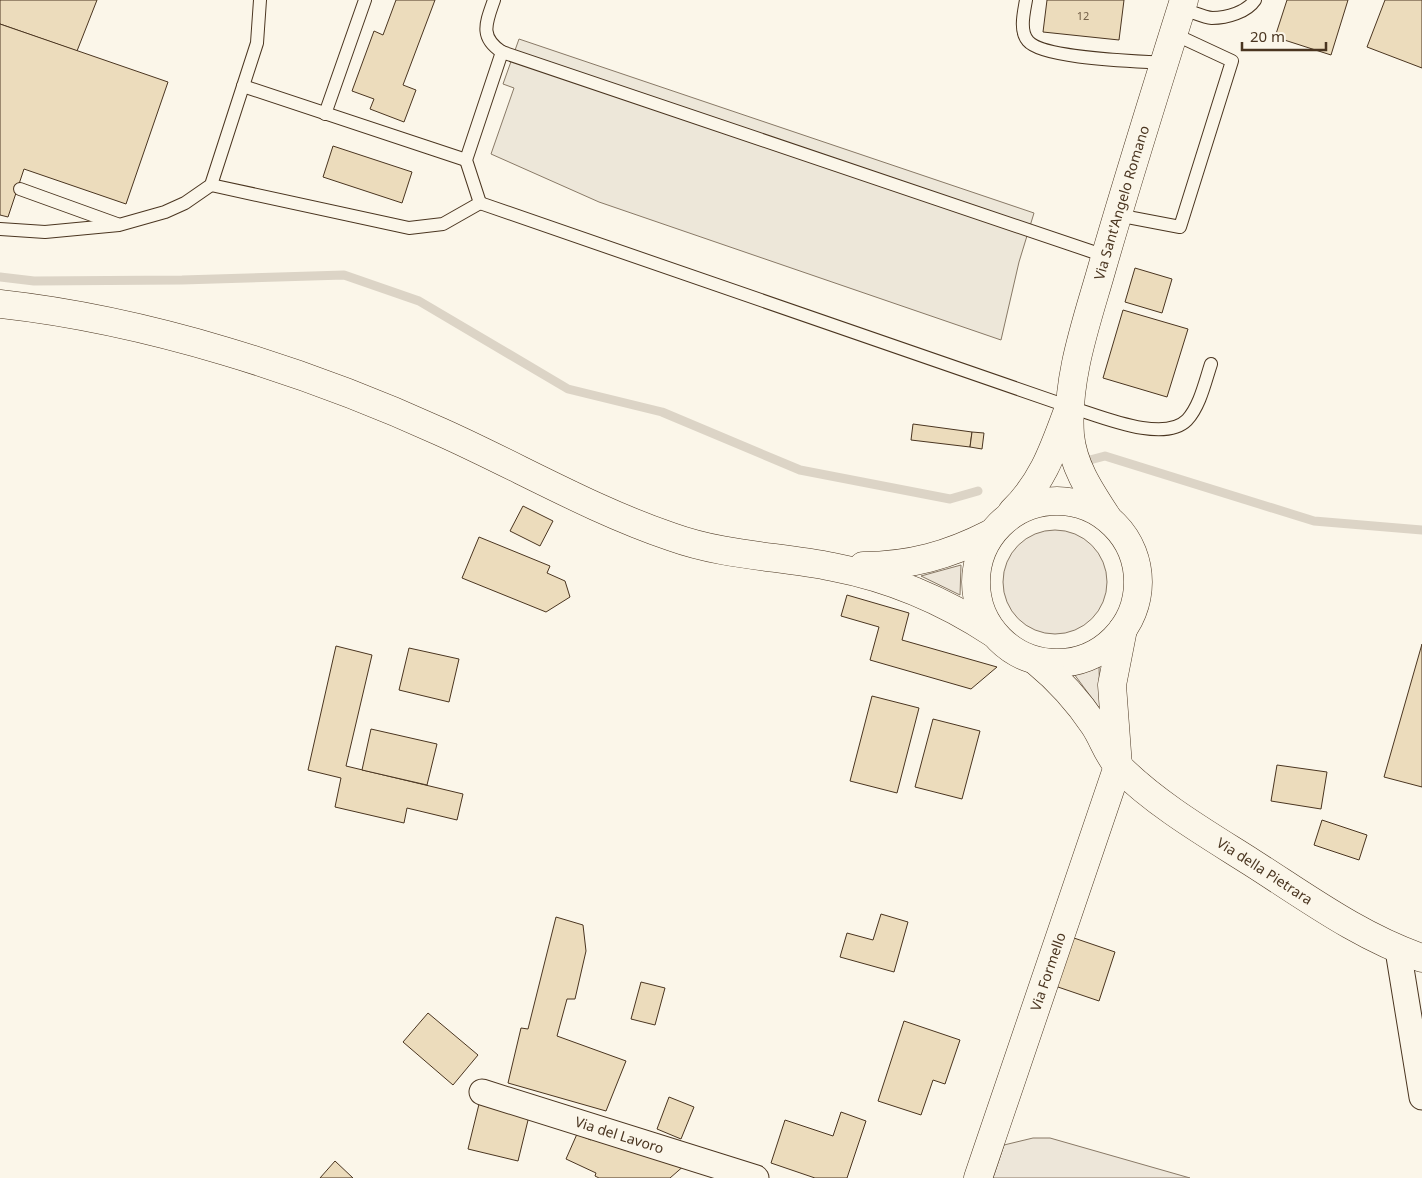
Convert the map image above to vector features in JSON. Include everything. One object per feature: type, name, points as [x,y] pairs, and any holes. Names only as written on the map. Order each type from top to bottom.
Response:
[{"type":"main road","name":"Via Sant'Angelo Romano","points":[[1107,517],[1086,485],[1075,458],[1070,436],[1070,407],[1079,351],[1105,256],[1183,4]]},
{"type":"main road","points":[[0,304],[89,318],[253,361],[346,392],[400,413],[653,531],[691,544],[726,552],[832,566],[889,580],[933,598],[960,611],[993,633],[1013,650],[1036,661],[1057,679],[1076,700],[1095,727],[1118,766]]},
{"type":"main road","name":"Via Sant'Angelo Romano","points":[[999,525],[1025,499],[1041,478],[1070,407]]},
{"type":"main road","points":[[832,566],[891,566],[924,560],[962,548],[1032,504],[1058,500],[1084,504],[1107,517],[1125,536],[1134,554],[1138,573],[1138,593],[1132,612],[1123,629],[1110,643],[1094,654],[1076,661],[1056,664],[1036,661]]},
{"type":"main road","points":[[993,633],[980,610],[975,584],[978,558],[999,525]]},
{"type":"main road","points":[[1118,766],[1112,685],[1123,629]]},
{"type":"main road","name":"Via della Pietrara","points":[[1118,766],[1202,831],[1336,917],[1410,954]]},
{"type":"main road","name":"Via Formello","points":[[978,1178],[1118,766]]},
{"type":"street","points":[[1410,954],[1422,1097]]},
{"type":"street","name":"Via del Lavoro","points":[[482,1092],[756,1178]]},
{"type":"lane","points":[[0,229],[45,232],[119,225],[185,203],[211,185],[260,32],[260,0]]},
{"type":"lane","points":[[325,114],[365,0]]},
{"type":"lane","points":[[494,0],[487,18],[486,33],[493,46],[502,52],[1105,256]]},
{"type":"lane","points":[[1026,0],[1023,23],[1024,33],[1027,41],[1035,47],[1056,54],[1164,63]]},
{"type":"lane","points":[[1183,4],[1212,18],[1234,14],[1251,6],[1255,0]]},
{"type":"lane","points":[[1118,215],[1180,227],[1232,61],[1174,34]]},
{"type":"lane","points":[[480,203],[466,160],[502,52]]},
{"type":"lane","points":[[243,86],[466,160]]},
{"type":"lane","points":[[211,185],[409,228],[443,224],[480,203],[1070,407],[1144,428],[1169,430],[1180,426],[1194,409],[1211,364]]},
{"type":"lane","points":[[20,189],[119,225]]},
{"type":"shaded area","points":[[519,39],[1034,213],[1019,262],[1001,340],[599,202],[491,154],[514,88],[503,84]]},
{"type":"shaded area","points":[[1055,530],[1075,534],[1092,545],[1103,562],[1107,582],[1103,602],[1092,619],[1075,630],[1055,634],[1035,630],[1018,619],[1007,602],[1003,582],[1007,562],[1018,545],[1035,534]]},
{"type":"shaded area","points":[[961,565],[960,595],[921,576]]},
{"type":"shaded area","points":[[1099,666],[1100,709],[1074,674]]},
{"type":"shaded area","points":[[1033,1138],[1050,1138],[1190,1178],[993,1178],[1004,1145]]},
{"type":"building","points":[[0,0],[97,0],[77,51],[0,24]]},
{"type":"building","points":[[396,0],[435,0],[403,85],[416,90],[404,122],[370,109],[374,99],[352,91],[374,31],[383,35]]},
{"type":"building","points":[[1047,0],[1124,0],[1119,40],[1043,32]]},
{"type":"building","points":[[1287,0],[1348,0],[1331,55],[1275,37]]},
{"type":"building","points":[[1385,0],[1422,0],[1422,68],[1367,47]]},
{"type":"building","points":[[0,24],[168,82],[126,204],[24,169],[8,217],[0,215]]},
{"type":"building","points":[[333,146],[412,172],[402,203],[323,177]]},
{"type":"building","points":[[1135,268],[1172,279],[1162,313],[1125,302]]},
{"type":"building","points":[[1123,310],[1188,329],[1167,397],[1103,378]]},
{"type":"building","points":[[913,424],[972,432],[970,447],[911,440]]},
{"type":"building","points":[[972,432],[984,433],[982,449],[970,447]]},
{"type":"building","points":[[523,506],[553,521],[540,546],[510,531]]},
{"type":"building","points":[[479,537],[550,566],[547,573],[565,581],[570,597],[546,612],[462,578]]},
{"type":"building","points":[[847,595],[909,613],[902,640],[997,667],[971,689],[870,660],[879,627],[841,616]]},
{"type":"building","points":[[1422,644],[1422,787],[1384,777]]},
{"type":"building","points":[[336,646],[372,655],[346,766],[463,794],[457,820],[407,808],[404,823],[335,807],[341,778],[308,770]]},
{"type":"building","points":[[409,648],[459,659],[449,702],[399,690]]},
{"type":"building","points":[[872,696],[919,708],[897,793],[850,781]]},
{"type":"building","points":[[933,719],[980,731],[962,799],[915,787]]},
{"type":"building","points":[[371,729],[437,744],[427,785],[362,770]]},
{"type":"building","points":[[1277,765],[1327,772],[1321,809],[1271,801]]},
{"type":"building","points":[[1322,820],[1367,835],[1359,860],[1314,845]]},
{"type":"building","points":[[881,914],[908,922],[894,972],[840,957],[847,933],[873,940]]},
{"type":"building","points":[[556,917],[583,925],[586,951],[575,999],[567,999],[557,1036],[626,1061],[606,1111],[508,1083],[521,1028],[528,1029]]},
{"type":"building","points":[[1071,937],[1115,952],[1099,1001],[1055,986]]},
{"type":"building","points":[[641,982],[665,988],[655,1025],[631,1019]]},
{"type":"building","points":[[428,1013],[478,1055],[453,1085],[403,1042]]},
{"type":"building","points":[[904,1021],[960,1040],[945,1084],[933,1080],[921,1115],[878,1101]]},
{"type":"building","points":[[669,1097],[694,1107],[681,1139],[657,1129]]},
{"type":"building","points":[[480,1100],[530,1112],[518,1161],[468,1149]]},
{"type":"building","points":[[841,1112],[866,1121],[847,1178],[815,1178],[771,1163],[785,1120],[833,1136]]},
{"type":"building","points":[[595,1130],[686,1164],[670,1178],[599,1178],[595,1176],[596,1173],[566,1159],[577,1134],[591,1140]]},
{"type":"building","points":[[335,1161],[353,1178],[320,1178]]},
{"type":"waterway","points":[[0,277],[34,281],[182,280],[344,275],[419,301],[568,389],[662,412],[800,470],[950,499],[978,491]]},
{"type":"waterway","points":[[1086,461],[1105,456],[1314,521],[1422,530]]}]
